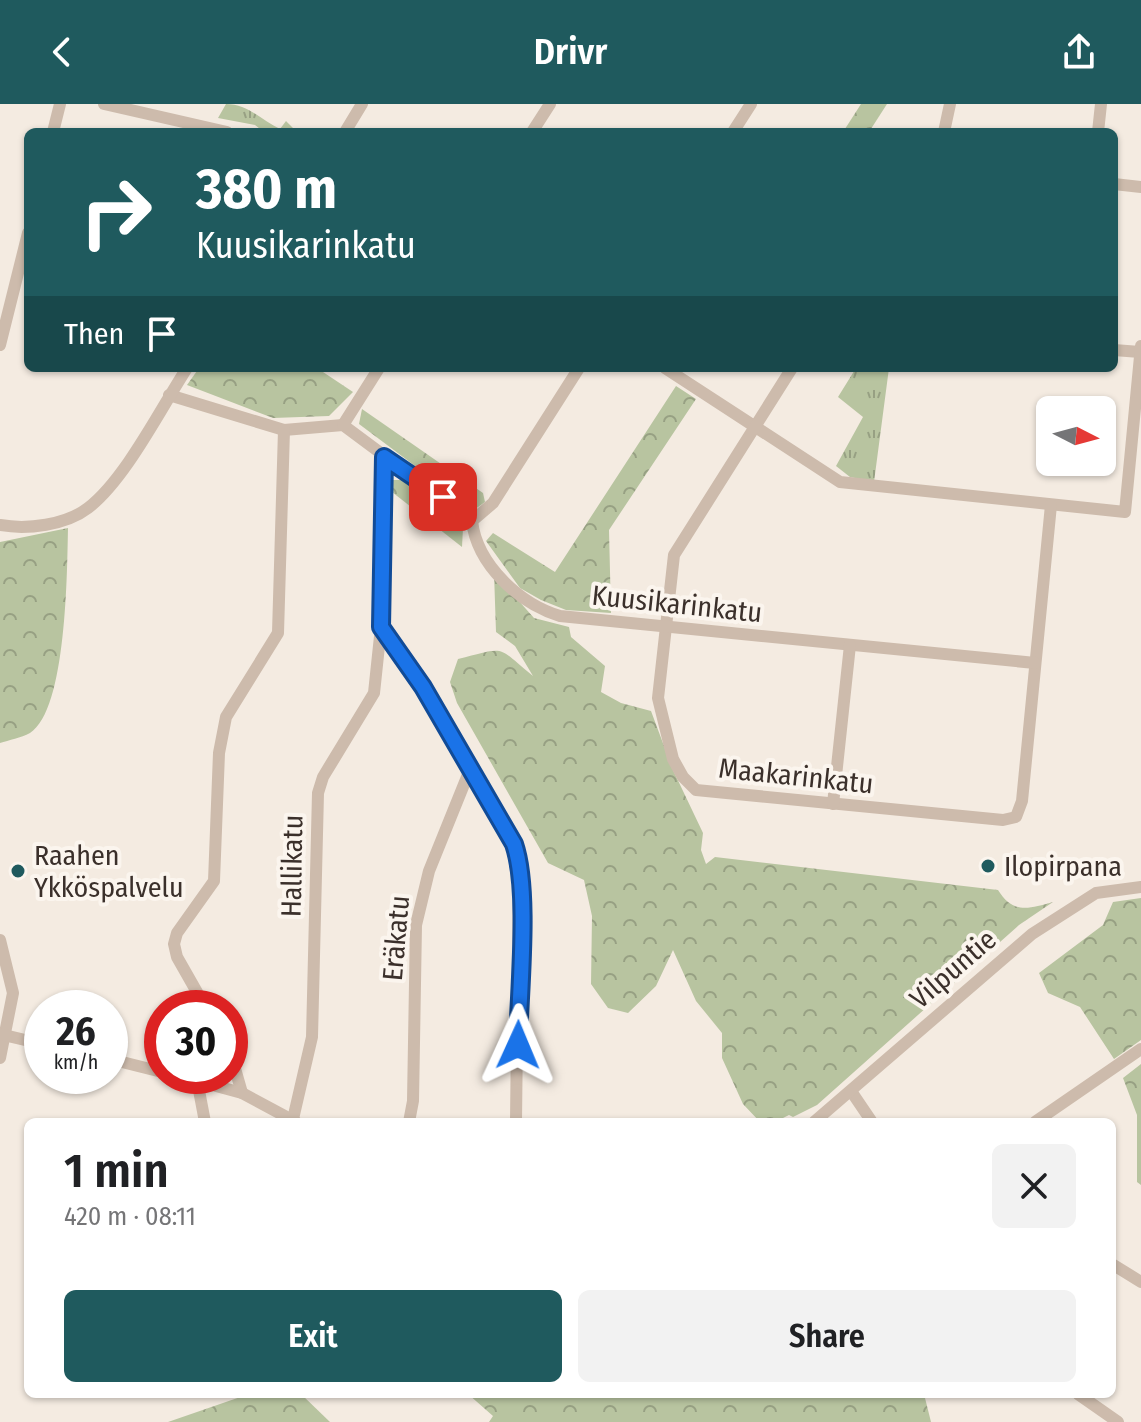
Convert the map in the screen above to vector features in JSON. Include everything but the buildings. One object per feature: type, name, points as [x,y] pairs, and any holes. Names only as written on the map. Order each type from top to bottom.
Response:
[{"type":"street","points":[[54,128],[60,104]]},
{"type":"street","points":[[104,104],[209,128]]},
{"type":"street","points":[[347,128],[362,104]]},
{"type":"street","points":[[535,128],[550,104]]},
{"type":"street","points":[[736,128],[751,104]]},
{"type":"street","points":[[945,128],[950,104]]},
{"type":"street","points":[[1098,128],[1101,104]]},
{"type":"street","points":[[1118,184],[1141,187]]},
{"type":"street","points":[[0,345],[24,249]]},
{"type":"street","points":[[671,372],[840,482],[1125,512],[1141,346]]},
{"type":"street","points":[[1118,350],[1140,352]]},
{"type":"street","points":[[0,525],[30,527],[72,516],[89,508],[113,481],[184,372]]},
{"type":"street","points":[[343,425],[376,372]]},
{"type":"street","points":[[169,395],[284,430],[343,425],[472,521],[493,503],[576,372]]},
{"type":"street","name":"Maakarinkatu","points":[[789,372],[674,555],[658,698],[660,719],[683,777],[696,790],[1003,820],[1016,817],[1022,801],[1035,663]]},
{"type":"street","points":[[196,990],[177,957],[174,944],[177,933],[214,881],[219,753],[226,717],[278,633],[284,430]]},
{"type":"street","name":"Hallikatu","points":[[296,1118],[312,1037],[318,793],[323,777],[374,693],[381,627],[384,457]]},
{"type":"street","points":[[1035,663],[1051,505]]},
{"type":"street","name":"Kuusikarinkatu","points":[[472,521],[474,541],[514,592],[539,609],[560,616],[1035,663]]},
{"type":"street","points":[[381,627],[423,687],[471,767],[519,859],[516,1118]]},
{"type":"street","points":[[833,804],[850,645]]},
{"type":"street","name":"Eräkatu","points":[[410,1118],[413,1101],[415,949],[421,896],[471,767]]},
{"type":"street","name":"Vilpuntie","points":[[819,1118],[990,966],[1032,934],[1096,893],[1141,887]]},
{"type":"street","points":[[0,940],[13,983],[0,1058]]},
{"type":"street","points":[[3,1035],[24,1040]]},
{"type":"street","points":[[1041,1118],[1141,1049]]},
{"type":"street","points":[[851,1091],[869,1118]]},
{"type":"street","points":[[200,1094],[204,1118]]},
{"type":"street","points":[[244,1094],[289,1118]]},
{"type":"street","points":[[1116,1266],[1141,1282]]},
{"type":"street","points":[[1084,1398],[1118,1422]]},
{"type":"green space","points":[[226,104],[234,105],[278,128],[259,128],[218,118]]},
{"type":"green space","points":[[861,104],[887,104],[872,128],[846,128]]},
{"type":"green space","points":[[286,121],[293,128],[281,128]]},
{"type":"green space","points":[[196,372],[323,372],[353,392],[329,416],[273,418],[187,385]]},
{"type":"green space","points":[[854,372],[888,372],[874,482],[850,477],[836,466],[863,417],[838,397]]},
{"type":"green space","points":[[676,386],[696,399],[609,530],[611,613],[566,610],[520,588],[486,541],[493,533],[555,572]]},
{"type":"green space","points":[[362,409],[483,493],[485,502],[474,510],[359,424]]},
{"type":"green space","points":[[392,480],[406,480],[463,528],[462,547],[392,492]]},
{"type":"green space","points":[[68,528],[62,637],[51,697],[42,719],[30,733],[0,743],[0,542]]},
{"type":"green space","points":[[494,573],[534,618],[569,627],[571,637],[605,666],[601,692],[621,703],[651,711],[673,770],[703,833],[701,850],[706,864],[715,857],[998,890],[1009,903],[1022,908],[1053,902],[1019,925],[817,1105],[793,1117],[756,1118],[743,1104],[722,1058],[722,1033],[696,1001],[673,950],[656,986],[628,1013],[608,1008],[591,984],[592,916],[584,880],[548,863],[457,703],[450,682],[458,659],[494,651],[506,654],[533,676],[515,646],[496,632]]},
{"type":"green space","points":[[1141,898],[1141,1040],[1114,1059],[1080,1007],[1048,993],[1039,973],[1103,925],[1113,902]]},
{"type":"green space","points":[[1141,1064],[1141,1185],[1137,1182],[1137,1115],[1123,1078]]},
{"type":"green space","points":[[237,1398],[305,1398],[330,1422],[168,1422]]},
{"type":"green space","points":[[473,1398],[925,1398],[931,1422],[489,1422],[493,1416]]},
{"type":"place","name":"Ilopirpana","points":[[988,866]]},
{"type":"place","name":"Raahen Ykköspalvelu","points":[[18,871]]},
{"type":"route","points":[[443,497],[384,457],[381,627],[423,687],[483,788],[519,859],[518,1045]]}]
